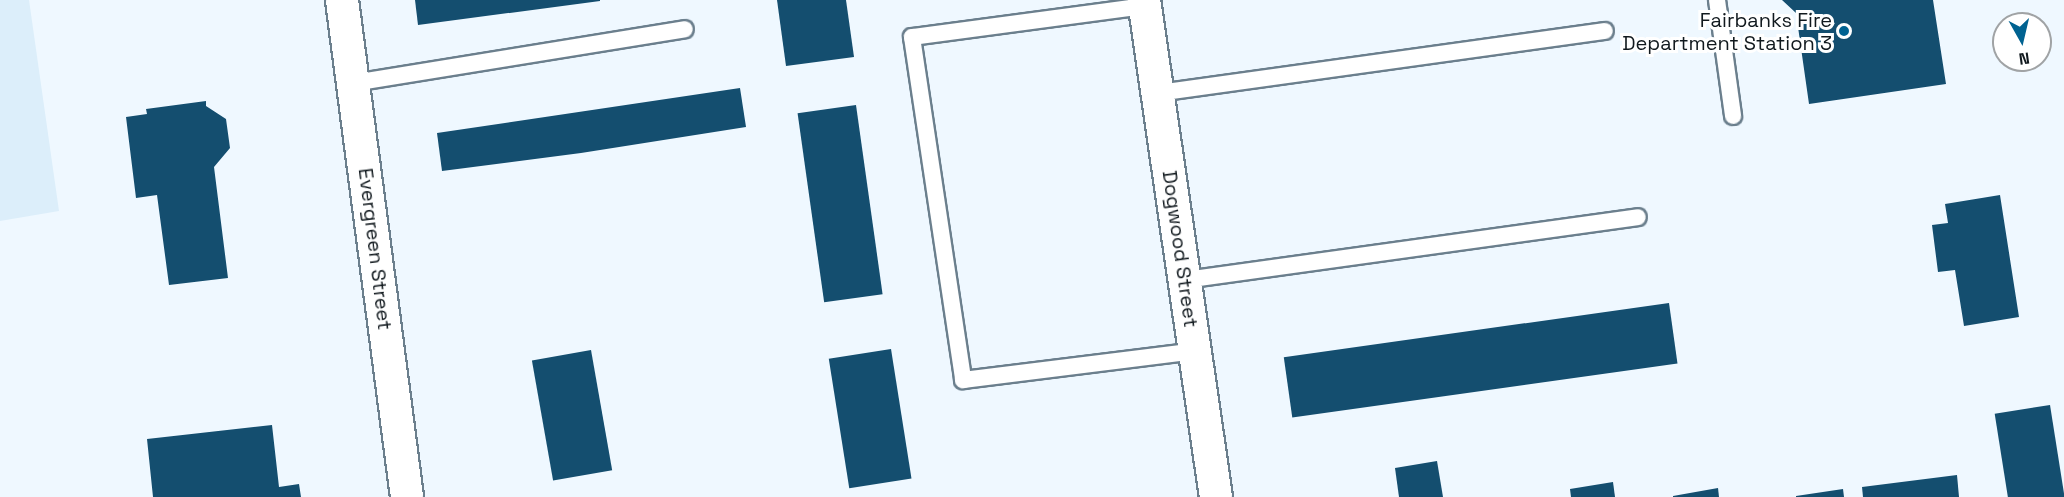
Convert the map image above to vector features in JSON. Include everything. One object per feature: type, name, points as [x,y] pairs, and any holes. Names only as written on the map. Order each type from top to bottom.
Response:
[{"type":"street","name":"Evergreen Street","points":[[342,0],[407,497]]},
{"type":"street","name":"Dogwood Street","points":[[1145,3],[1216,497]]},
{"type":"lane","points":[[1717,0],[1733,116]]},
{"type":"lane","points":[[1145,3],[912,37],[963,380],[1195,351]]},
{"type":"lane","points":[[353,83],[685,29]]},
{"type":"lane","points":[[1158,93],[1605,31]]},
{"type":"lane","points":[[1185,280],[1638,217]]},
{"type":"shaded area","points":[[0,0],[29,0],[59,211],[0,221]]},
{"type":"building","points":[[415,0],[600,0],[600,1],[418,25]]},
{"type":"building","points":[[777,0],[846,0],[854,57],[786,66]]},
{"type":"building","points":[[1782,0],[1933,0],[1946,84],[1809,104],[1796,13]]},
{"type":"building","points":[[740,88],[746,127],[581,153],[442,171],[437,133]]},
{"type":"building","points":[[206,101],[206,106],[226,119],[230,148],[214,167],[228,278],[169,285],[157,195],[136,198],[126,117],[147,114],[146,109]]},
{"type":"building","points":[[856,105],[883,294],[824,302],[798,113]]},
{"type":"building","points":[[2000,195],[2019,317],[1964,326],[1955,270],[1938,272],[1932,225],[1948,223],[1945,204]]},
{"type":"building","points":[[1669,303],[1677,363],[1292,418],[1284,357]]},
{"type":"building","points":[[891,349],[911,478],[849,488],[829,359]]},
{"type":"building","points":[[591,350],[612,470],[553,481],[532,360]]},
{"type":"building","points":[[2050,405],[2064,497],[2008,497],[1995,414]]},
{"type":"building","points":[[272,425],[279,487],[299,484],[301,497],[153,497],[147,439]]},
{"type":"building","points":[[1437,461],[1443,497],[1399,497],[1395,468]]},
{"type":"building","points":[[1957,475],[1959,497],[1863,497],[1862,487]]},
{"type":"building","points":[[1613,482],[1615,497],[1571,497],[1570,489]]},
{"type":"building","points":[[1718,488],[1719,497],[1673,497],[1673,496]]},
{"type":"building","points":[[1843,489],[1844,497],[1796,497],[1796,496]]},
{"type":"place","name":"Fairbanks Fire Department Station 3","points":[[1844,31]]}]
